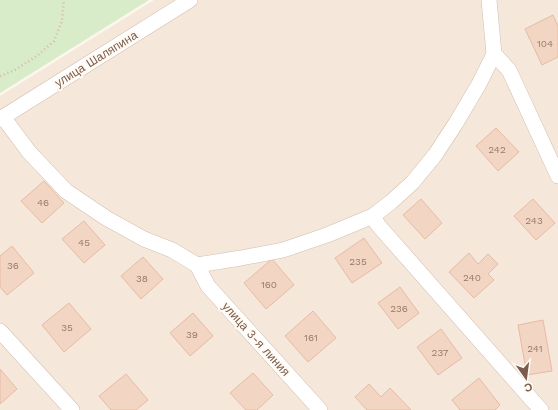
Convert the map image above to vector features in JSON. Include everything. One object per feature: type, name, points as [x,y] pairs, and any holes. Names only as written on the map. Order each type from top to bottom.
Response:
[{"type":"street","name":"улица Шаляпина","points":[[2,118],[190,0]]},
{"type":"street","points":[[2,118],[29,152],[66,191],[106,218],[144,239],[172,250],[197,265],[283,250],[327,235],[373,216],[412,183],[435,155],[456,124],[494,54],[489,0]]},
{"type":"street","points":[[494,54],[509,70],[558,176]]},
{"type":"street","points":[[373,216],[378,225],[542,410]]},
{"type":"street","name":"улица 3-я линия","points":[[197,265],[208,286],[320,410]]},
{"type":"street","points":[[0,331],[72,410]]},
{"type":"path","points":[[0,76],[15,70],[38,55],[54,40],[62,21],[64,0]]},
{"type":"shaded area","points":[[154,0],[558,0],[558,410],[0,410],[0,96]]},
{"type":"green space","points":[[0,0],[149,0],[0,93]]},
{"type":"building","points":[[553,15],[558,26],[558,57],[542,65],[525,29]]},
{"type":"building","points":[[496,128],[519,152],[498,171],[476,146]]},
{"type":"building","points":[[44,181],[64,203],[42,223],[21,201]]},
{"type":"building","points":[[421,199],[442,223],[425,239],[403,215]]},
{"type":"building","points":[[533,199],[555,223],[536,240],[514,216]]},
{"type":"building","points":[[84,221],[105,245],[84,263],[62,239]]},
{"type":"building","points":[[364,238],[382,263],[352,283],[335,258]]},
{"type":"building","points":[[12,246],[34,273],[7,295],[0,287],[0,256]]},
{"type":"building","points":[[469,253],[478,264],[488,254],[498,264],[488,274],[494,280],[474,298],[449,272]]},
{"type":"building","points":[[143,257],[163,279],[141,299],[121,276]]},
{"type":"building","points":[[272,259],[294,285],[266,309],[244,283]]},
{"type":"building","points":[[400,287],[419,313],[398,329],[378,303]]},
{"type":"building","points":[[69,303],[91,329],[64,352],[42,325]]},
{"type":"building","points":[[313,311],[336,338],[308,362],[285,336]]},
{"type":"building","points":[[193,313],[213,336],[190,356],[170,333]]},
{"type":"building","points":[[543,320],[552,371],[527,375],[518,325]]},
{"type":"building","points":[[441,329],[462,358],[438,375],[417,347]]},
{"type":"building","points":[[0,369],[17,389],[0,404]]},
{"type":"building","points":[[253,373],[273,395],[257,410],[246,410],[230,393]]},
{"type":"building","points":[[126,374],[148,400],[136,410],[111,410],[99,396]]},
{"type":"building","points":[[479,378],[500,405],[495,410],[460,410],[452,400]]},
{"type":"building","points":[[369,384],[381,397],[390,388],[411,410],[367,410],[355,397]]}]
